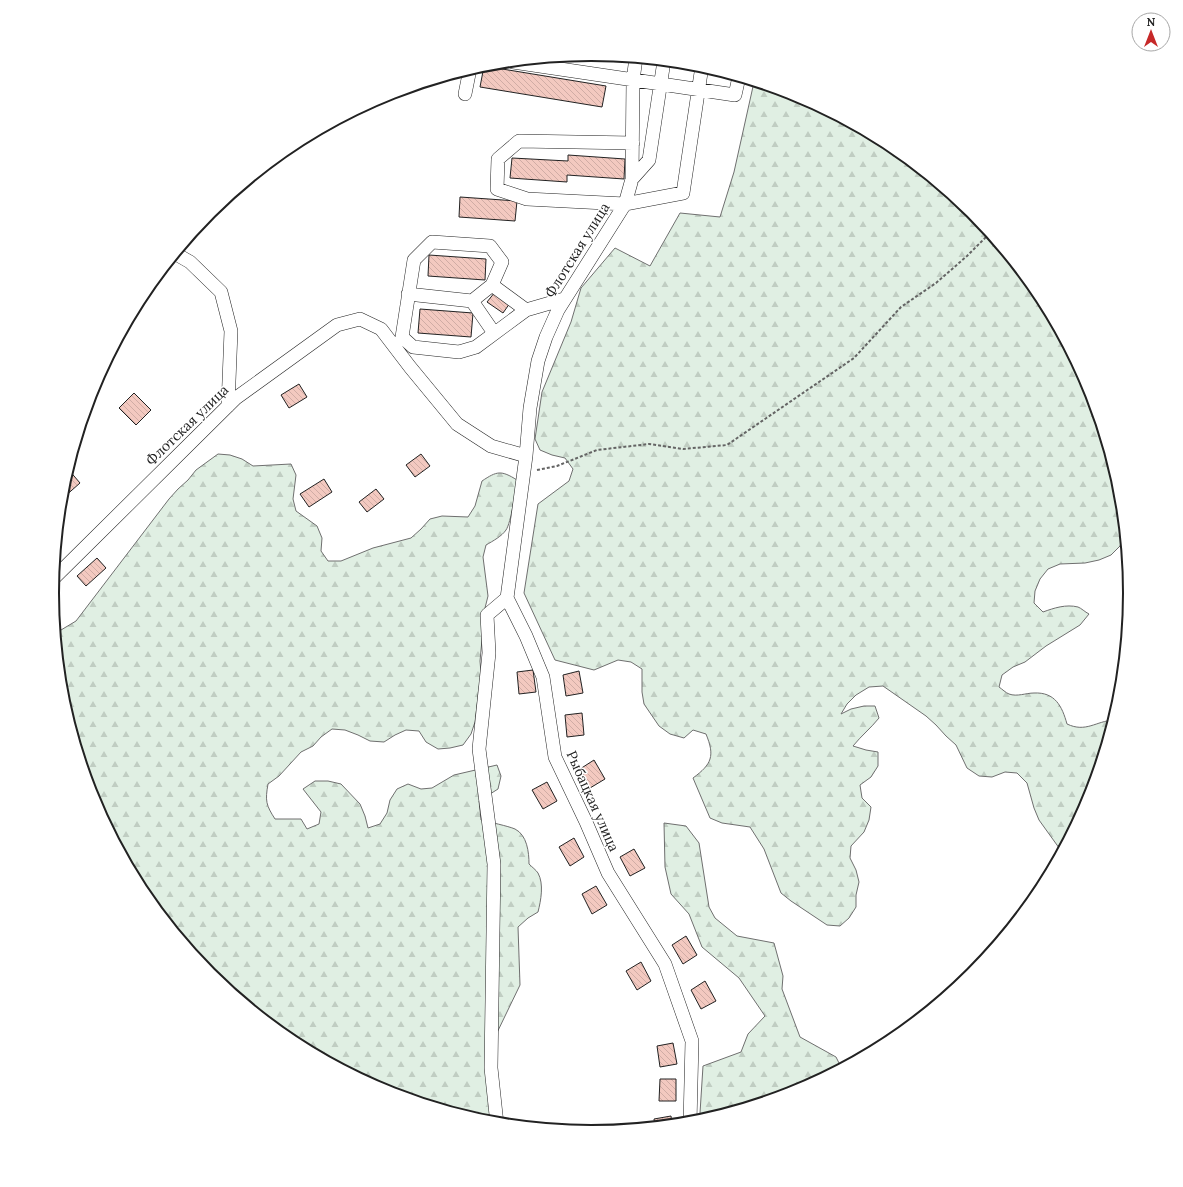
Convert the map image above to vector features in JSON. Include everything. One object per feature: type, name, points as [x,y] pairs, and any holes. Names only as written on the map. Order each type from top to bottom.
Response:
[{"type":"street","name":"Флотская улица","points":[[60,572],[236,398],[337,326],[360,319],[381,328],[410,367],[457,424],[491,446],[526,456],[530,408],[538,361],[546,337],[564,299],[625,204],[632,179],[633,80],[635,63]]},
{"type":"street","points":[[532,65],[735,95],[737,81]]},
{"type":"street","points":[[632,179],[649,160],[663,66]]},
{"type":"street","points":[[633,143],[519,141],[498,159],[498,189],[528,198],[625,204],[682,193],[701,72]]},
{"type":"street","points":[[465,94],[469,76]]},
{"type":"street","points":[[408,294],[472,301],[492,286],[502,262],[490,246],[432,242],[414,260],[408,294],[402,337],[413,347],[459,352],[476,347],[526,310],[564,299]]},
{"type":"street","points":[[180,256],[190,262],[221,292],[231,331],[228,406]]},
{"type":"street","points":[[492,286],[526,310]]},
{"type":"street","points":[[472,301],[494,333]]},
{"type":"street","points":[[496,1117],[491,1068],[494,864],[479,748],[489,653],[488,615],[507,598],[526,456]]},
{"type":"street","name":"Рыбацкая улица","points":[[507,598],[526,636],[543,677],[555,756],[608,873],[665,964],[688,1027],[692,1041],[690,1117]]},
{"type":"path","points":[[524,473],[557,466],[596,450],[649,444],[683,449],[726,445],[854,358],[901,307],[936,283],[987,236]]},
{"type":"green space","points":[[753,86],[827,116],[858,132],[916,171],[943,193],[992,242],[1014,269],[1053,327],[1069,358],[1096,422],[1114,490],[1119,524],[1121,543],[1111,555],[1099,560],[1085,563],[1060,564],[1048,569],[1040,579],[1035,591],[1034,603],[1043,612],[1069,606],[1078,607],[1089,614],[1080,625],[1046,646],[1025,662],[1013,667],[1002,675],[999,687],[1012,695],[1041,693],[1047,695],[1056,701],[1060,706],[1067,724],[1085,727],[1108,721],[1096,765],[1069,829],[1059,848],[1039,820],[1027,783],[1017,773],[1005,772],[992,777],[979,776],[967,768],[956,745],[926,716],[883,686],[869,687],[856,695],[847,704],[841,714],[851,709],[864,706],[875,706],[879,718],[853,746],[878,752],[878,766],[871,777],[860,785],[862,798],[871,807],[869,820],[864,832],[851,846],[850,858],[856,870],[859,882],[856,895],[856,907],[849,918],[840,926],[827,925],[781,893],[764,849],[750,827],[722,823],[710,818],[693,778],[708,764],[710,759],[711,754],[706,734],[693,730],[684,738],[670,734],[659,726],[644,704],[642,692],[642,669],[631,662],[618,660],[594,670],[555,660],[524,593],[538,504],[569,481],[573,469],[565,458],[540,450],[535,439],[542,392],[571,322],[581,288],[615,248],[650,266],[680,213],[720,217],[734,172]]},
{"type":"green space","points":[[218,454],[230,455],[242,459],[253,466],[291,464],[296,475],[293,499],[296,511],[317,526],[322,538],[321,551],[328,561],[341,561],[373,548],[411,538],[430,519],[442,516],[468,517],[475,506],[482,481],[499,473],[503,473],[517,480],[508,526],[502,534],[486,545],[483,557],[488,596],[485,608],[480,661],[481,673],[475,722],[471,734],[463,745],[438,749],[426,742],[419,731],[406,730],[384,742],[370,741],[345,730],[332,729],[321,737],[313,746],[301,752],[279,776],[268,784],[267,795],[268,806],[275,819],[301,819],[307,829],[319,824],[321,812],[303,789],[315,781],[328,781],[341,784],[360,804],[368,828],[380,824],[387,813],[390,800],[397,789],[408,784],[421,789],[432,788],[454,775],[497,765],[501,776],[498,789],[479,801],[481,820],[515,829],[522,835],[526,844],[529,864],[538,873],[541,882],[541,897],[538,912],[518,927],[520,985],[493,1041],[500,1118],[454,1108],[420,1098],[388,1085],[325,1055],[267,1016],[240,994],[191,945],[169,918],[149,889],[130,860],[114,829],[87,765],[77,731],[69,697],[60,630],[76,621],[169,499],[196,470]]},
{"type":"green space","points":[[664,823],[686,826],[699,843],[709,907],[715,918],[737,936],[774,943],[783,976],[782,989],[800,1037],[836,1057],[840,1064],[763,1098],[701,1115],[703,1066],[741,1052],[748,1034],[765,1016],[739,978],[702,947],[689,914],[671,894],[665,867]]},
{"type":"building","points":[[502,69],[606,86],[602,107],[480,87],[483,72]]},
{"type":"building","points":[[568,155],[625,159],[624,179],[567,175],[567,182],[510,178],[512,158],[568,161]]},
{"type":"building","points":[[460,197],[517,201],[515,221],[459,217]]},
{"type":"building","points":[[429,255],[486,259],[485,280],[428,276]]},
{"type":"building","points":[[495,292],[510,303],[503,313],[487,302]]},
{"type":"building","points":[[420,309],[473,313],[471,337],[418,333]]},
{"type":"building","points":[[299,384],[307,397],[289,408],[281,395]]},
{"type":"building","points":[[134,393],[151,410],[136,425],[119,408]]},
{"type":"building","points":[[421,454],[430,466],[415,477],[406,465]]},
{"type":"building","points":[[73,474],[80,483],[69,493]]},
{"type":"building","points":[[324,479],[332,492],[309,507],[300,494]]},
{"type":"building","points":[[376,489],[384,499],[367,512],[359,502]]},
{"type":"building","points":[[97,558],[106,568],[86,586],[77,576]]},
{"type":"building","points":[[533,670],[536,692],[519,694],[517,672]]},
{"type":"building","points":[[579,671],[583,693],[566,696],[563,675]]},
{"type":"building","points":[[582,713],[584,735],[567,737],[565,715]]},
{"type":"building","points":[[594,760],[605,779],[590,788],[580,769]]},
{"type":"building","points":[[547,782],[557,801],[543,809],[532,790]]},
{"type":"building","points":[[574,838],[584,857],[570,866],[559,847]]},
{"type":"building","points":[[634,849],[645,868],[630,876],[620,857]]},
{"type":"building","points":[[596,886],[607,905],[592,914],[582,894]]},
{"type":"building","points":[[686,936],[697,955],[683,964],[672,945]]},
{"type":"building","points":[[641,962],[651,981],[637,990],[626,971]]},
{"type":"building","points":[[705,981],[716,1001],[701,1009],[691,990]]},
{"type":"building","points":[[673,1043],[677,1064],[660,1067],[657,1046]]},
{"type":"building","points":[[660,1079],[676,1079],[676,1101],[659,1101]]},
{"type":"building","points":[[671,1116],[671,1119],[654,1122],[654,1119]]}]
